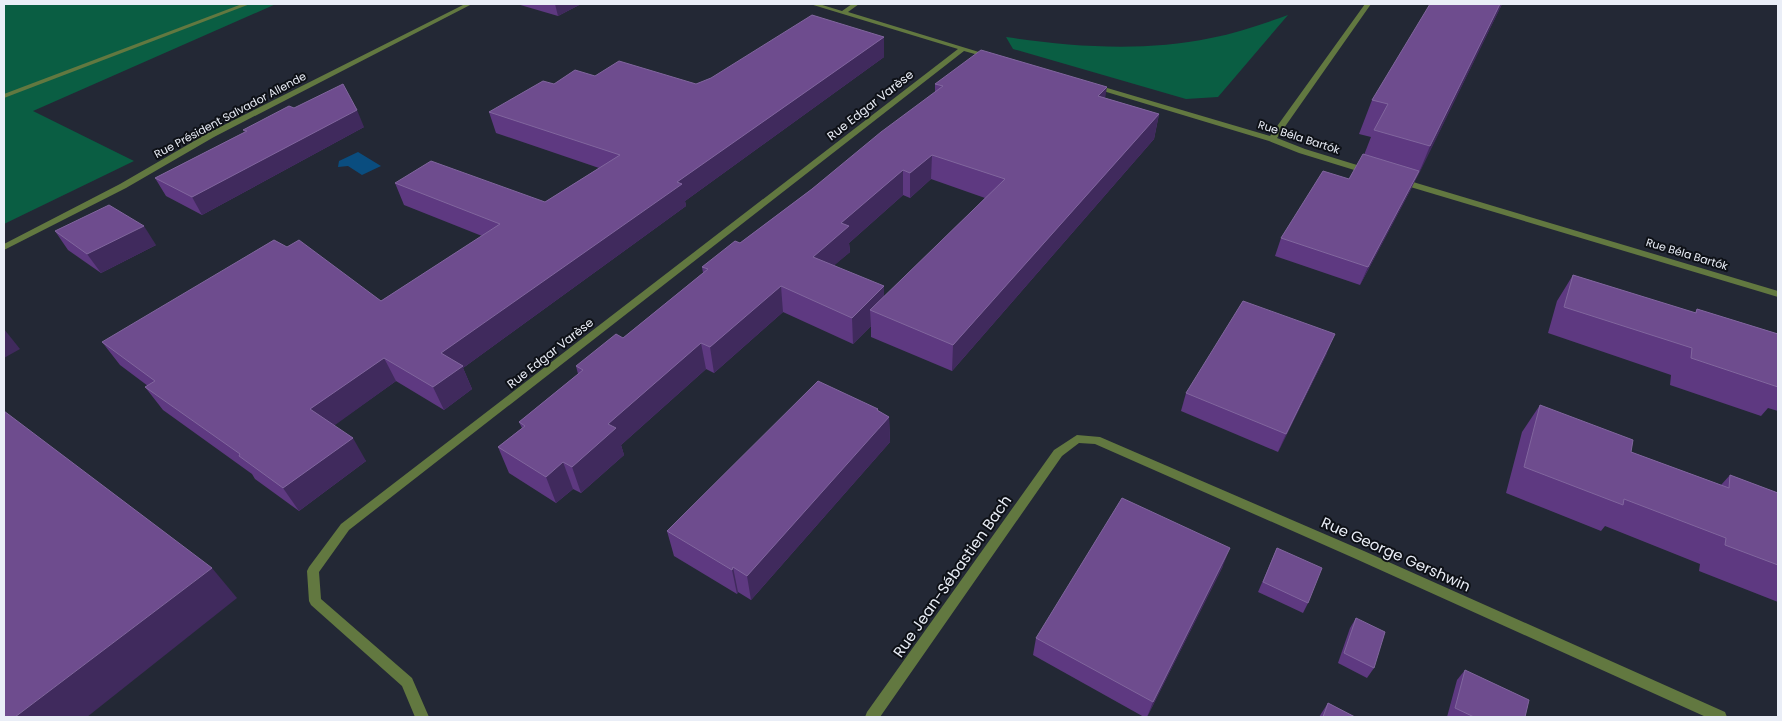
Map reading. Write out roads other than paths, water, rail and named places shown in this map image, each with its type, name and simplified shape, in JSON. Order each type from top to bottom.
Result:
[{"type":"street","points":[[4,96],[247,4]]},
{"type":"street","name":"Rue Président Salvador Allende","points":[[4,247],[123,186],[211,135],[468,4]]},
{"type":"street","points":[[813,4],[998,59]]},
{"type":"street","points":[[843,12],[856,4]]},
{"type":"street","points":[[1272,139],[1368,4]]},
{"type":"street","name":"Rue Edgar Varèse","points":[[422,717],[407,682],[315,601],[313,571],[345,528],[963,48]]},
{"type":"street","name":"Rue Béla Bartók","points":[[1090,86],[1272,139],[1302,151],[1378,174]]},
{"type":"street","name":"Rue Béla Bartók","points":[[1388,177],[1778,294]]},
{"type":"street","name":"Rue George Gershwin","points":[[1058,453],[1077,439],[1096,440],[1369,559],[1720,717]]},
{"type":"street","name":"Rue Jean-Sébastien Bach","points":[[872,717],[1058,453]]},
{"type":"water","points":[[358,152],[381,166],[362,175],[348,166],[338,167],[339,161]]}]
